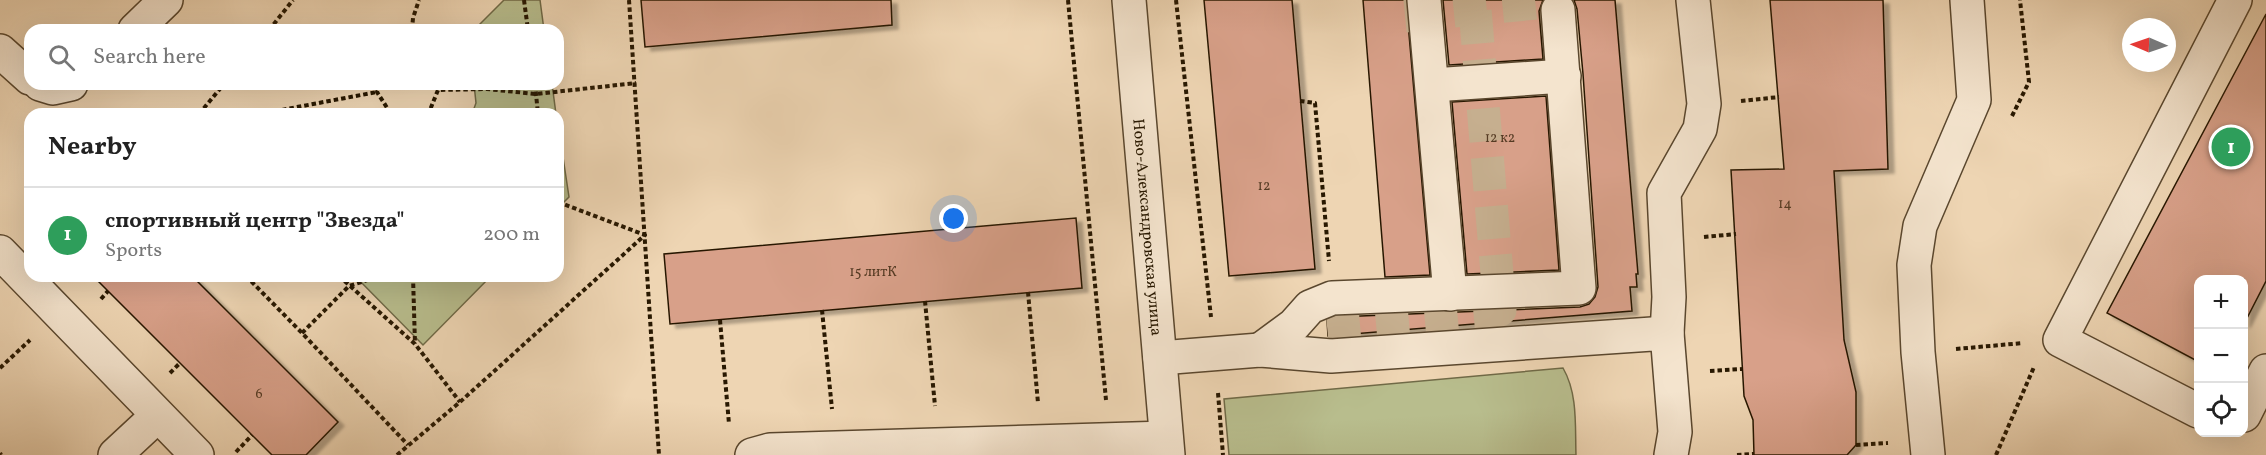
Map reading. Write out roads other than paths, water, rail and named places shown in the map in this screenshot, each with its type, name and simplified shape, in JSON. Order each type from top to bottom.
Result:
[{"type":"street","points":[[141,24],[166,0]]},
{"type":"street","name":"Ново-Александровская улица","points":[[1129,0],[1167,446]]},
{"type":"street","points":[[1424,0],[1450,294]]},
{"type":"street","points":[[1671,455],[1675,432],[1667,333],[1669,297],[1664,193],[1700,129],[1704,104],[1693,0]]},
{"type":"street","points":[[1928,455],[1918,352],[1914,265],[1920,226],[1974,100],[1966,0]]},
{"type":"street","points":[[2194,409],[2052,341],[2235,0]]},
{"type":"street","points":[[1260,350],[1294,325],[1310,307],[1330,312],[1450,294],[1580,288],[1558,10]]},
{"type":"street","points":[[0,51],[24,73]]},
{"type":"street","points":[[1433,85],[1564,75]]},
{"type":"street","points":[[0,252],[24,277]]},
{"type":"street","points":[[29,282],[197,455]]},
{"type":"street","points":[[1160,358],[1260,350],[1331,356],[1667,333]]},
{"type":"street","points":[[2248,407],[2266,371]]},
{"type":"street","points":[[115,455],[158,416]]},
{"type":"street","points":[[741,444],[770,450],[1110,439],[1167,446]]},
{"type":"tunnel","points":[[1405,16],[1567,0]]},
{"type":"tunnel","points":[[1327,326],[1500,310],[1475,9]]},
{"type":"place","name":"спортивный центр \"Звезда\"","points":[[2231,147]]}]
